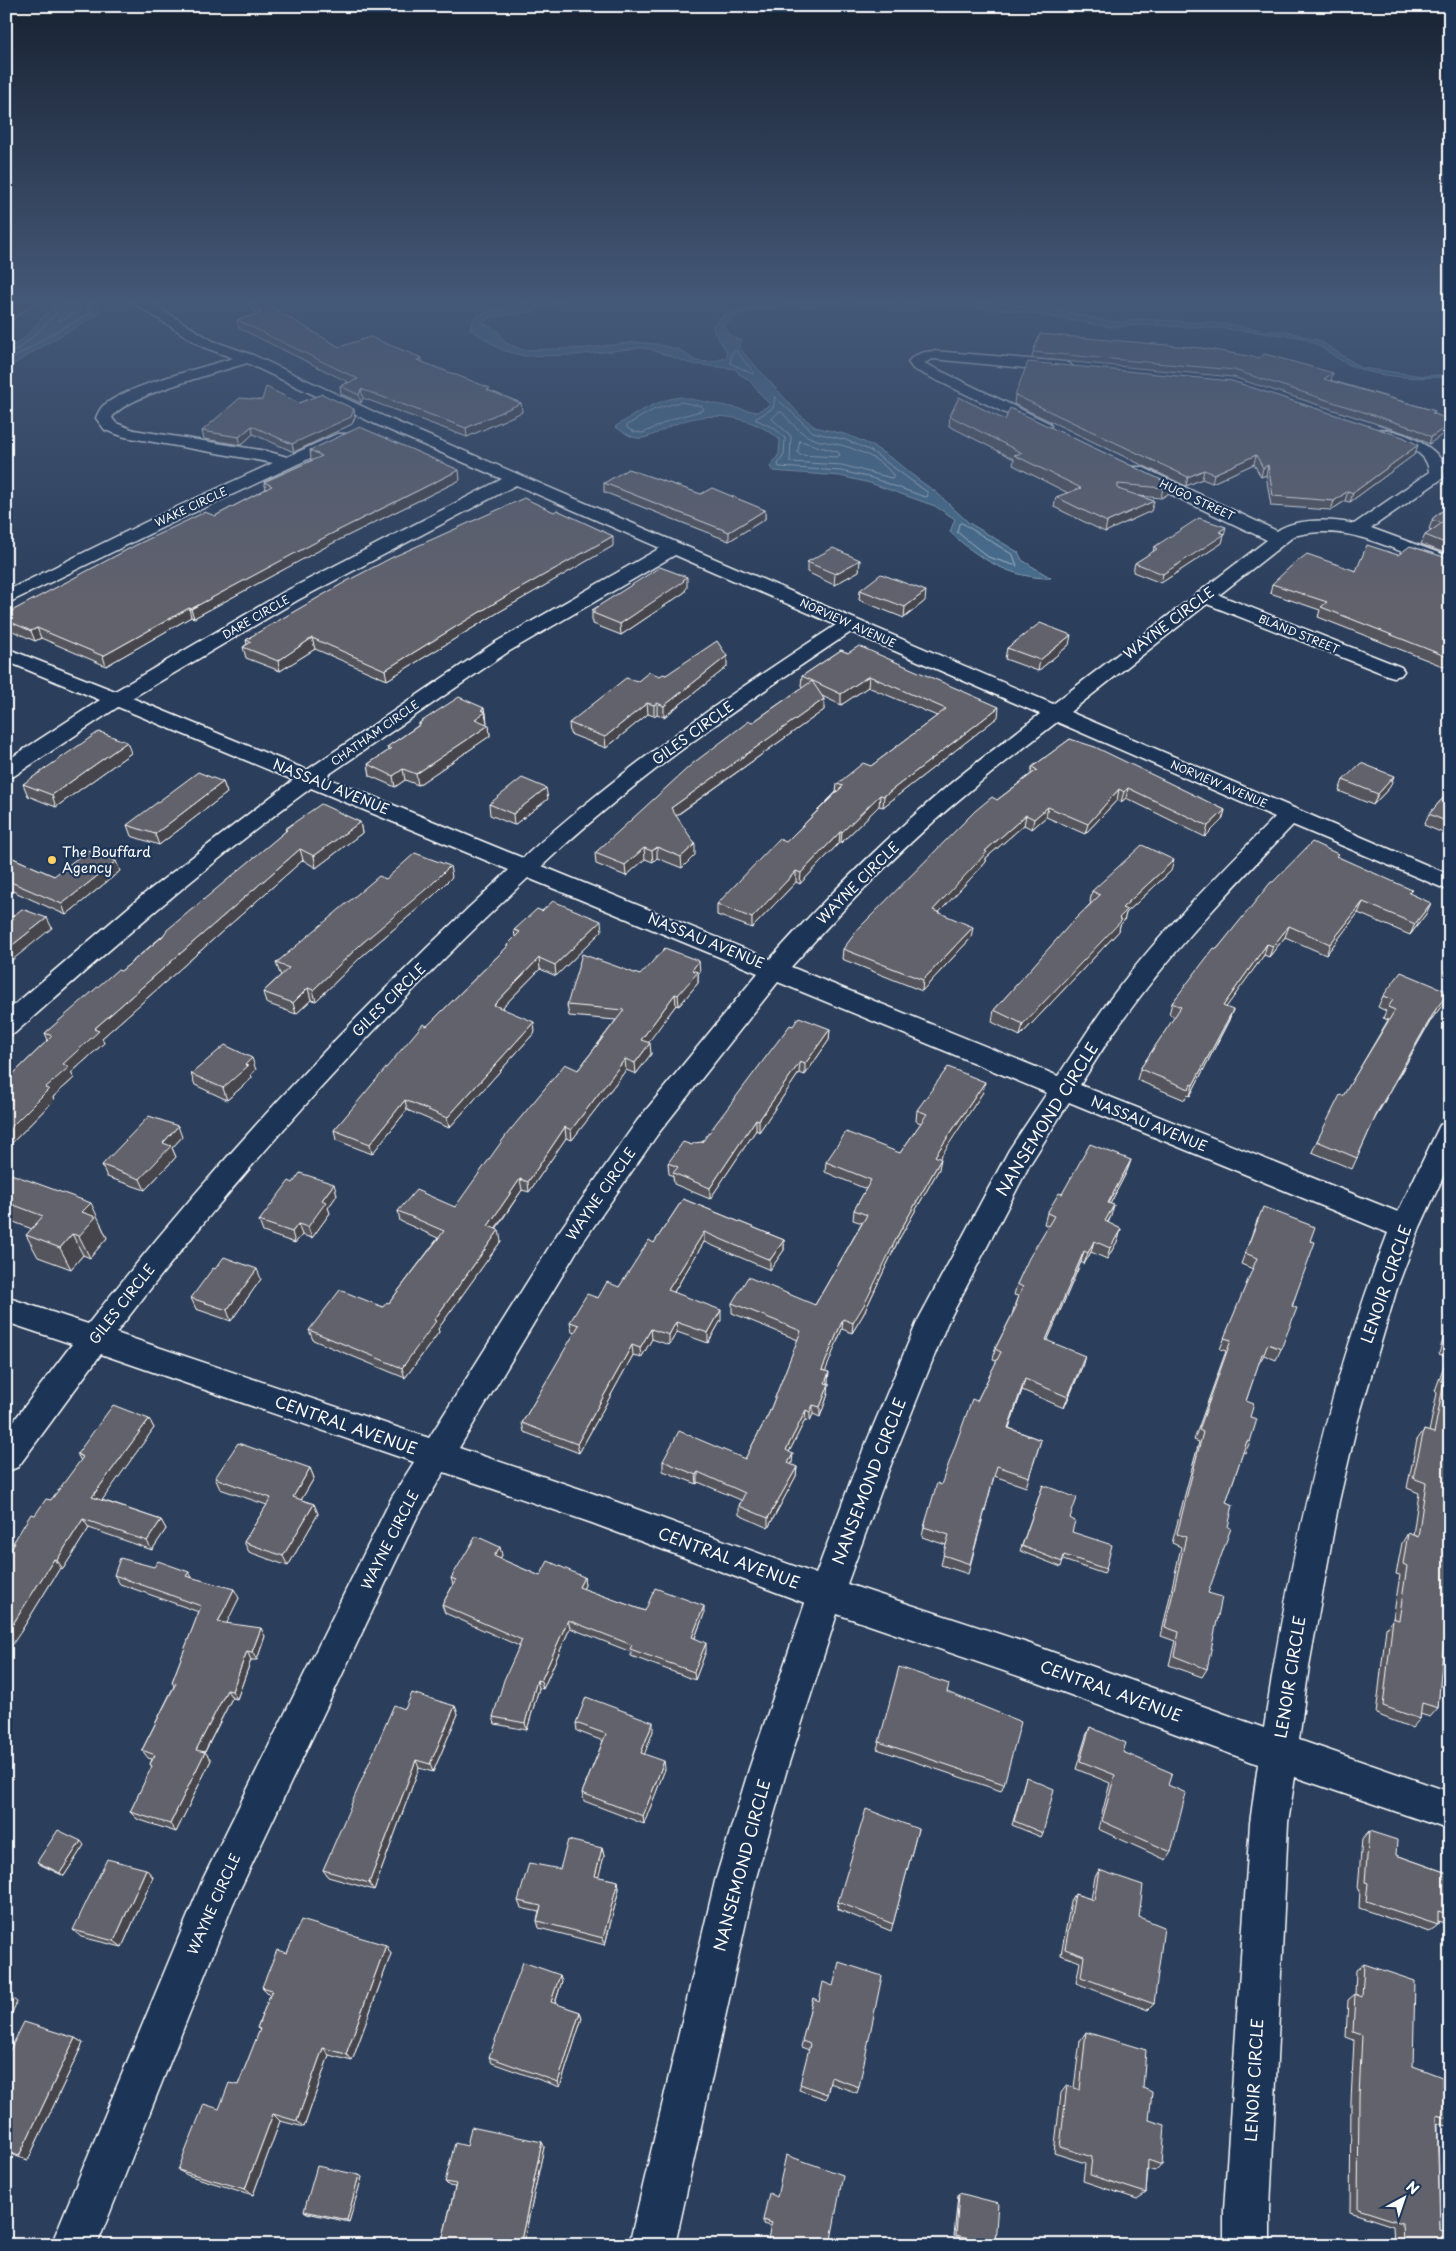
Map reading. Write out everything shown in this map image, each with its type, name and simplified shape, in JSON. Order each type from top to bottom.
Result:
[{"type":"street","points":[[119,402],[109,408],[105,414],[105,420],[110,426],[130,434],[266,456],[288,462]]},
{"type":"street","name":"NORVIEW AVENUE","points":[[323,402],[365,427],[516,479],[1450,884]]},
{"type":"street","points":[[992,402],[1055,432]]},
{"type":"street","name":"WAKE CIRCLE","points":[[6,598],[91,555],[365,427]]},
{"type":"street","points":[[1358,529],[1437,474],[1438,467],[1436,460],[1428,452],[1407,441],[1370,429]]},
{"type":"street","name":"HUGO STREET","points":[[1118,462],[1279,539]]},
{"type":"street","name":"DARE CIRCLE","points":[[6,771],[115,700],[291,596],[516,479]]},
{"type":"street","name":"WAYNE CIRCLE","points":[[74,2245],[217,1893],[404,1508],[520,1317],[574,1233],[647,1128],[775,969],[812,928],[895,846],[964,784],[1288,532],[1308,526],[1333,524],[1358,529]]},
{"type":"street","points":[[1358,529],[1450,563]]},
{"type":"street","name":"CHATHAM CIRCLE","points":[[6,1027],[109,936],[235,834],[358,743],[478,662],[588,595],[674,548]]},
{"type":"street","name":"BLAND STREET","points":[[1204,596],[1394,671]]},
{"type":"street","name":"GILES CIRCLE","points":[[6,1457],[94,1338],[198,1208],[310,1082],[407,982],[527,867],[601,803],[676,744],[850,624]]},
{"type":"street","name":"NASSAU AVENUE","points":[[6,654],[1064,1089],[1405,1227]]},
{"type":"street","name":"NANSEMOND CIRCLE","points":[[652,2245],[735,1881],[768,1769],[826,1594],[871,1472],[932,1322],[1019,1158],[1110,1018],[1145,973],[1223,883],[1290,815]]},
{"type":"street","name":"LENOIR CIRCLE","points":[[1247,2245],[1247,2209],[1269,1833],[1278,1752],[1291,1666],[1322,1501],[1342,1420],[1383,1286],[1405,1227],[1450,1132]]},
{"type":"street","name":"CENTRAL AVENUE","points":[[6,1309],[592,1508],[826,1594],[1030,1662],[1278,1752],[1450,1811]]},
{"type":"water","points":[[661,402],[706,402],[757,412],[770,405],[768,402],[788,402],[815,427],[848,435],[873,446],[936,492],[969,523],[1018,552],[1022,560],[1051,578],[1023,575],[1009,571],[984,558],[950,532],[955,519],[935,506],[870,483],[840,476],[773,471],[770,467],[779,454],[780,440],[757,425],[744,420],[716,416],[702,417],[675,424],[643,438],[636,438],[615,427]]},
{"type":"building","points":[[235,402],[339,402],[354,409],[351,417],[292,444],[252,426],[239,437],[202,431]]},
{"type":"building","points":[[396,402],[521,403],[466,428]]},
{"type":"building","points":[[957,402],[969,402],[1005,420],[1010,408],[1170,484],[1163,488],[1118,484],[1118,489],[1154,501],[1107,522],[1056,497],[1081,488],[1014,455],[1022,453],[950,416]]},
{"type":"building","points":[[1030,402],[1296,402],[1403,437],[1418,445],[1353,493],[1348,491],[1334,501],[1273,496],[1268,465],[1263,468],[1256,455],[1214,474],[1204,470],[1188,477]]},
{"type":"building","points":[[1333,402],[1404,402],[1435,411],[1432,413],[1450,420],[1450,424],[1431,437],[1416,429]]},
{"type":"building","points":[[360,427],[459,470],[329,535],[191,609],[189,608],[103,656],[37,628],[31,631],[6,620],[6,614],[136,545],[205,512],[215,516],[272,486],[264,482],[322,456],[310,450]]},
{"type":"building","points":[[628,469],[701,494],[712,488],[765,510],[729,532],[604,483]]},
{"type":"building","points":[[524,498],[554,512],[557,510],[613,536],[498,601],[385,670],[312,638],[278,661],[243,647],[251,642],[246,640],[250,637],[347,581],[393,557]]},
{"type":"building","points":[[1450,505],[1450,545],[1425,535],[1442,523],[1432,520]]},
{"type":"building","points":[[1199,518],[1226,527],[1219,532],[1225,534],[1163,574],[1135,563],[1157,549],[1154,547]]},
{"type":"building","points":[[1367,545],[1398,555],[1410,546],[1450,559],[1450,658],[1321,607],[1327,602],[1272,584],[1307,554],[1356,571]]},
{"type":"building","points":[[833,548],[860,560],[835,574],[807,562]]},
{"type":"building","points":[[660,567],[687,577],[684,581],[620,624],[593,613],[595,611],[592,610]]},
{"type":"building","points":[[881,574],[926,591],[905,607],[860,590]]},
{"type":"building","points":[[1040,623],[1071,635],[1040,660],[1007,648]]},
{"type":"building","points":[[717,641],[727,656],[664,706],[657,703],[654,705],[647,703],[605,737],[569,723],[626,678],[638,681],[649,672],[660,676],[666,675]]},
{"type":"building","points":[[859,646],[999,707],[884,796],[880,795],[840,832],[801,873],[796,871],[752,918],[717,904],[779,839],[786,842],[843,786],[837,784],[863,763],[871,766],[946,709],[869,676],[841,694],[802,676],[841,650],[848,653]]},
{"type":"building","points":[[812,681],[824,699],[671,808],[695,844],[681,857],[657,847],[652,851],[644,848],[625,865],[595,853],[692,764],[749,721],[753,722]]},
{"type":"building","points":[[459,697],[484,708],[481,710],[486,712],[475,719],[489,725],[416,774],[403,769],[393,776],[368,764],[391,749],[387,747],[421,724],[419,723]]},
{"type":"building","points":[[100,732],[127,742],[52,795],[23,784],[97,733]]},
{"type":"building","points":[[1070,739],[1095,747],[1225,810],[1208,826],[1128,788],[1124,792],[1119,789],[1088,824],[1048,807],[1034,819],[1026,815],[985,851],[987,852],[933,910],[973,927],[923,980],[843,949],[859,928],[975,811],[992,797],[997,800],[1037,770],[1032,767]]},
{"type":"building","points":[[1361,763],[1394,776],[1378,794],[1343,780]]},
{"type":"building","points":[[198,772],[223,782],[155,834],[127,825]]},
{"type":"building","points":[[522,778],[546,788],[513,814],[489,804]]},
{"type":"building","points":[[1450,790],[1450,823],[1429,814]]},
{"type":"building","points":[[321,804],[360,822],[314,856],[300,849],[94,1029],[99,1031],[63,1064],[69,1067],[45,1088],[49,1089],[6,1132],[6,1081],[52,1036],[45,1033],[117,970],[121,971],[162,937],[167,930],[287,830],[285,829]]},
{"type":"building","points":[[1312,842],[1338,854],[1336,856],[1412,890],[1409,893],[1431,903],[1415,924],[1363,902],[1330,944],[1289,926],[1273,946],[1267,944],[1223,1006],[1233,1010],[1193,1085],[1191,1084],[1189,1089],[1140,1069],[1181,1007],[1172,1003],[1214,948],[1217,949],[1271,882]]},
{"type":"building","points":[[1142,845],[1174,860],[1122,908],[1127,910],[1119,918],[1122,920],[1023,1024],[994,1010],[1073,921],[1100,895],[1092,891]]},
{"type":"building","points":[[88,850],[116,861],[62,904],[6,880],[6,855],[54,876]]},
{"type":"building","points":[[415,853],[450,866],[432,884],[360,945],[313,990],[308,988],[293,1003],[263,992],[289,968],[276,963],[379,876],[386,879]]},
{"type":"building","points":[[553,901],[601,921],[555,965],[539,958],[494,1005],[534,1022],[447,1118],[405,1100],[370,1144],[334,1130],[423,1024],[427,1026],[509,945],[507,945],[520,932],[514,930],[537,909],[542,911]]},
{"type":"building","points":[[22,909],[47,918],[6,950],[6,921]]},
{"type":"building","points":[[665,948],[699,961],[692,970],[698,972],[678,995],[675,994],[641,1040],[650,1043],[635,1063],[625,1059],[571,1130],[565,1127],[528,1182],[520,1179],[488,1226],[499,1230],[402,1368],[309,1330],[340,1290],[383,1307],[387,1302],[389,1303],[444,1231],[398,1211],[416,1190],[455,1207],[507,1134],[565,1064],[578,1070],[624,1010],[567,1005],[582,954],[640,975]]},
{"type":"building","points":[[1401,972],[1449,992],[1436,1009],[1379,1109],[1357,1158],[1317,1141],[1340,1095],[1343,1096],[1395,1010],[1388,1007],[1393,1000],[1383,996]]},
{"type":"building","points":[[799,1017],[830,1029],[805,1064],[800,1062],[759,1120],[756,1119],[710,1188],[673,1173],[678,1167],[668,1163],[683,1142],[692,1145],[702,1142],[790,1025],[793,1026]]},
{"type":"building","points":[[225,1045],[252,1058],[245,1065],[248,1066],[223,1088],[191,1074]]},
{"type":"building","points":[[948,1067],[985,1082],[935,1156],[941,1159],[900,1231],[864,1305],[853,1323],[843,1319],[822,1370],[829,1372],[825,1383],[829,1384],[820,1407],[813,1405],[810,1412],[806,1410],[786,1450],[793,1454],[788,1463],[797,1467],[768,1518],[739,1506],[745,1493],[698,1472],[696,1475],[663,1461],[679,1431],[745,1459],[769,1413],[801,1331],[732,1303],[748,1277],[815,1305],[867,1215],[854,1210],[871,1180],[826,1162],[846,1132],[900,1153],[927,1114],[917,1110]]},
{"type":"building","points":[[149,1116],[178,1126],[163,1143],[171,1146],[140,1179],[102,1165]]},
{"type":"building","points":[[1090,1144],[1131,1160],[1108,1203],[1114,1205],[1105,1221],[1121,1229],[1110,1248],[1094,1241],[1088,1253],[1084,1251],[1046,1340],[1085,1356],[1068,1397],[1025,1379],[1008,1428],[1041,1440],[1029,1477],[997,1466],[970,1564],[943,1555],[949,1535],[924,1527],[937,1483],[941,1485],[972,1399],[977,1401],[1001,1352],[995,1349],[1017,1305],[1015,1304],[1023,1287],[1017,1284],[1029,1258],[1054,1216],[1047,1213],[1059,1193],[1062,1194]]},
{"type":"building","points":[[300,1173],[334,1184],[322,1200],[326,1202],[308,1227],[298,1224],[292,1232],[259,1221],[289,1181],[293,1183]]},
{"type":"building","points":[[11,1174],[91,1203],[82,1212],[96,1217],[79,1236],[72,1234],[60,1248],[26,1235],[43,1216],[6,1202],[6,1179]]},
{"type":"building","points":[[683,1199],[784,1240],[770,1260],[704,1232],[668,1290],[721,1310],[708,1333],[676,1322],[669,1335],[651,1329],[640,1348],[632,1345],[577,1444],[522,1423],[579,1325],[570,1322],[587,1294],[598,1298],[607,1282],[619,1287],[649,1240],[654,1243]]},
{"type":"building","points":[[1263,1207],[1315,1227],[1310,1241],[1315,1242],[1292,1306],[1297,1308],[1281,1349],[1268,1344],[1264,1354],[1262,1354],[1246,1401],[1254,1404],[1250,1417],[1257,1419],[1250,1442],[1247,1441],[1226,1502],[1233,1505],[1228,1527],[1231,1528],[1208,1593],[1222,1597],[1207,1669],[1174,1656],[1179,1632],[1165,1627],[1186,1537],[1177,1534],[1203,1432],[1199,1430],[1231,1340],[1224,1338],[1257,1258],[1245,1253]]},
{"type":"building","points":[[224,1257],[257,1269],[227,1310],[191,1298],[213,1268],[215,1269]]},
{"type":"building","points":[[1450,1327],[1450,1345],[1446,1343]]},
{"type":"building","points":[[1450,1357],[1450,1602],[1449,1606],[1447,1605],[1438,1708],[1422,1703],[1420,1719],[1383,1706],[1393,1618],[1399,1620],[1407,1566],[1403,1564],[1408,1533],[1418,1537],[1426,1483],[1413,1478],[1424,1430],[1434,1433],[1444,1382],[1441,1381]]},
{"type":"building","points":[[113,1405],[149,1419],[92,1497],[161,1520],[147,1541],[83,1519],[57,1560],[54,1559],[6,1635],[6,1558],[31,1514],[35,1515],[46,1499],[51,1500],[83,1457],[77,1454]]},
{"type":"building","points":[[238,1443],[310,1468],[293,1497],[314,1504],[283,1556],[244,1542],[271,1498],[215,1478]]},
{"type":"building","points":[[1043,1485],[1077,1498],[1070,1518],[1075,1521],[1072,1532],[1112,1545],[1106,1569],[1064,1555],[1062,1562],[1022,1546]]},
{"type":"building","points":[[476,1536],[500,1547],[494,1556],[540,1576],[548,1561],[584,1577],[579,1587],[645,1611],[655,1588],[704,1606],[692,1637],[706,1643],[694,1672],[630,1649],[632,1645],[568,1620],[541,1681],[537,1680],[525,1723],[493,1717],[504,1680],[522,1640],[442,1605],[456,1580],[451,1578]]},
{"type":"building","points":[[120,1558],[154,1567],[158,1561],[189,1572],[186,1576],[234,1589],[218,1622],[261,1628],[252,1652],[247,1651],[232,1691],[227,1690],[196,1750],[205,1752],[170,1824],[130,1812],[152,1766],[150,1764],[155,1755],[142,1750],[176,1683],[172,1682],[201,1606],[114,1575]]},
{"type":"building","points":[[899,1667],[949,1684],[947,1692],[1021,1722],[1004,1784],[879,1742]]},
{"type":"building","points":[[412,1693],[455,1706],[430,1764],[416,1760],[369,1883],[323,1870],[394,1705],[405,1709]]},
{"type":"building","points":[[586,1697],[653,1722],[641,1753],[664,1761],[643,1816],[582,1793],[606,1734],[576,1723]]},
{"type":"building","points":[[1090,1727],[1126,1743],[1123,1752],[1172,1773],[1168,1785],[1186,1793],[1171,1852],[1102,1821],[1115,1775],[1080,1761]]},
{"type":"building","points":[[1026,1777],[1054,1789],[1043,1833],[1014,1821]]},
{"type":"building","points":[[866,1809],[918,1829],[893,1924],[838,1902]]},
{"type":"building","points":[[58,1830],[81,1841],[60,1873],[37,1862]]},
{"type":"building","points":[[1369,1831],[1397,1840],[1396,1855],[1450,1874],[1450,1915],[1438,1911],[1438,1925],[1366,1901],[1368,1883],[1365,1882]]},
{"type":"building","points":[[568,1840],[602,1848],[595,1876],[618,1881],[603,1938],[537,1921],[541,1906],[518,1901],[529,1863],[560,1869]]},
{"type":"building","points":[[107,1859],[146,1869],[114,1941],[73,1930]]},
{"type":"building","points":[[1099,1870],[1143,1885],[1139,1917],[1164,1927],[1154,2004],[1081,1977],[1084,1956],[1065,1949],[1075,1894],[1094,1900]]},
{"type":"building","points":[[301,1920],[386,1945],[346,2054],[323,2048],[297,2121],[273,2114],[245,2189],[178,2170],[204,2104],[219,2109],[229,2083],[238,2085],[260,2029],[257,2028],[272,1990],[262,1987],[277,1950],[287,1953]]},
{"type":"building","points":[[523,1962],[560,1975],[551,2002],[580,2012],[558,2082],[489,2057]]},
{"type":"building","points":[[839,1962],[882,1976],[859,2087],[831,2077],[827,2094],[800,2084],[810,2044],[802,2041],[813,1998],[819,2001],[823,1982],[833,1986]]},
{"type":"building","points":[[1364,1964],[1415,1981],[1413,2066],[1442,2077],[1442,2087],[1450,2089],[1450,2119],[1437,2115],[1440,2230],[1450,2233],[1450,2245],[1403,2245],[1402,2223],[1358,2209],[1359,2096],[1362,2035],[1353,2032],[1355,1994],[1362,1997]]},
{"type":"building","points":[[6,1997],[13,1999],[6,2013]]},
{"type":"building","points":[[24,2022],[75,2038],[19,2156],[6,2151],[6,2058]]},
{"type":"building","points":[[1086,2032],[1146,2050],[1143,2088],[1152,2092],[1149,2120],[1165,2125],[1162,2165],[1148,2160],[1146,2193],[1090,2175],[1092,2157],[1060,2147],[1067,2085],[1080,2090]]},
{"type":"building","points":[[471,2127],[542,2142],[520,2245],[441,2245],[456,2184],[445,2182],[455,2143],[467,2146]]},
{"type":"building","points":[[786,2155],[843,2175],[830,2245],[767,2245],[771,2223],[763,2220],[769,2193],[777,2197]]},
{"type":"building","points":[[317,2166],[359,2175],[347,2220],[304,2211]]},
{"type":"building","points":[[959,2193],[998,2203],[995,2244],[956,2235]]},
{"type":"place","name":"The Bouffard Agency","points":[[52,860]]}]
